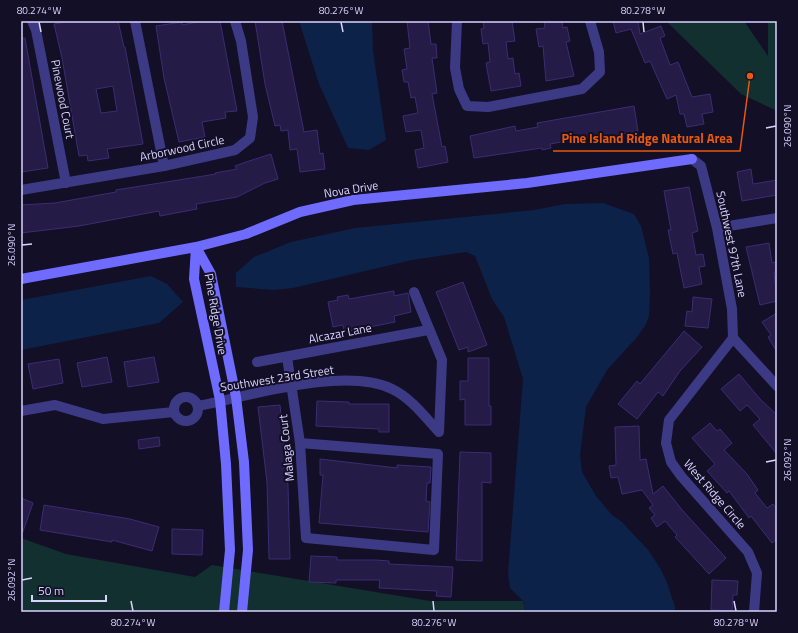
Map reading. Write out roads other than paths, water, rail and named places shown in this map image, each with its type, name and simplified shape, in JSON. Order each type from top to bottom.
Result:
[{"type":"street","name":"Pinewood Court","points":[[32,21],[36,30],[66,183]]},
{"type":"street","points":[[135,21],[164,166]]},
{"type":"street","name":"Arborwood Circle","points":[[21,190],[164,166],[235,150],[250,138],[253,117],[241,41],[235,21]]},
{"type":"street","points":[[457,21],[455,68],[459,89],[467,106],[488,107],[582,89],[600,72],[598,52],[590,21]]},
{"type":"street","name":"Southwest 97th Lane","points":[[692,159],[701,166],[717,228],[732,309],[733,338]]},
{"type":"street","name":"Nova Drive","points":[[21,279],[196,247],[246,234],[300,212],[353,200],[527,182],[692,159]]},
{"type":"street","points":[[717,228],[777,218]]},
{"type":"street","name":"Pine Ridge Drive","points":[[196,247],[211,274],[236,397],[244,462],[248,550],[242,612]]},
{"type":"street","name":"Pine Ridge Drive","points":[[196,247],[194,279],[220,400],[226,464],[230,550],[224,612]]},
{"type":"street","points":[[414,292],[428,330]]},
{"type":"street","name":"Southwest 23rd Street","points":[[198,406],[220,400],[292,387],[335,381],[365,382],[392,389],[412,403],[439,432],[442,360],[428,330]]},
{"type":"street","name":"Alcazar Lane","points":[[257,362],[428,330]]},
{"type":"street","points":[[733,338],[777,386]]},
{"type":"street","name":"West Ridge Circle","points":[[733,338],[669,420],[666,443],[671,462],[681,476],[748,552],[757,574],[754,612]]},
{"type":"street","name":"Malaga Court","points":[[287,357],[300,443],[306,538],[434,550],[438,454],[300,443]]},
{"type":"street","points":[[190,397],[194,399],[198,406],[196,416],[190,421],[179,419],[174,412],[175,404],[181,398],[190,397]]},
{"type":"street","points":[[21,411],[55,405],[103,419],[174,412]]},
{"type":"water","points":[[299,21],[372,21],[373,51],[386,140],[369,150],[348,148],[319,84]]},
{"type":"water","points":[[603,203],[634,214],[641,226],[649,258],[649,316],[646,324],[638,336],[607,370],[586,407],[580,455],[582,472],[596,496],[612,515],[622,522],[649,551],[666,580],[675,607],[675,612],[525,612],[523,601],[510,588],[508,573],[523,379],[504,317],[492,299],[475,256],[466,252],[412,260],[293,288],[274,290],[236,287],[236,273],[254,257],[291,242],[355,228],[534,210],[565,204]]},
{"type":"water","points":[[151,276],[167,284],[183,302],[159,323],[21,350],[21,300]]},
{"type":"place","name":"Pine Island Ridge Natural Area","points":[[750,76]]}]
